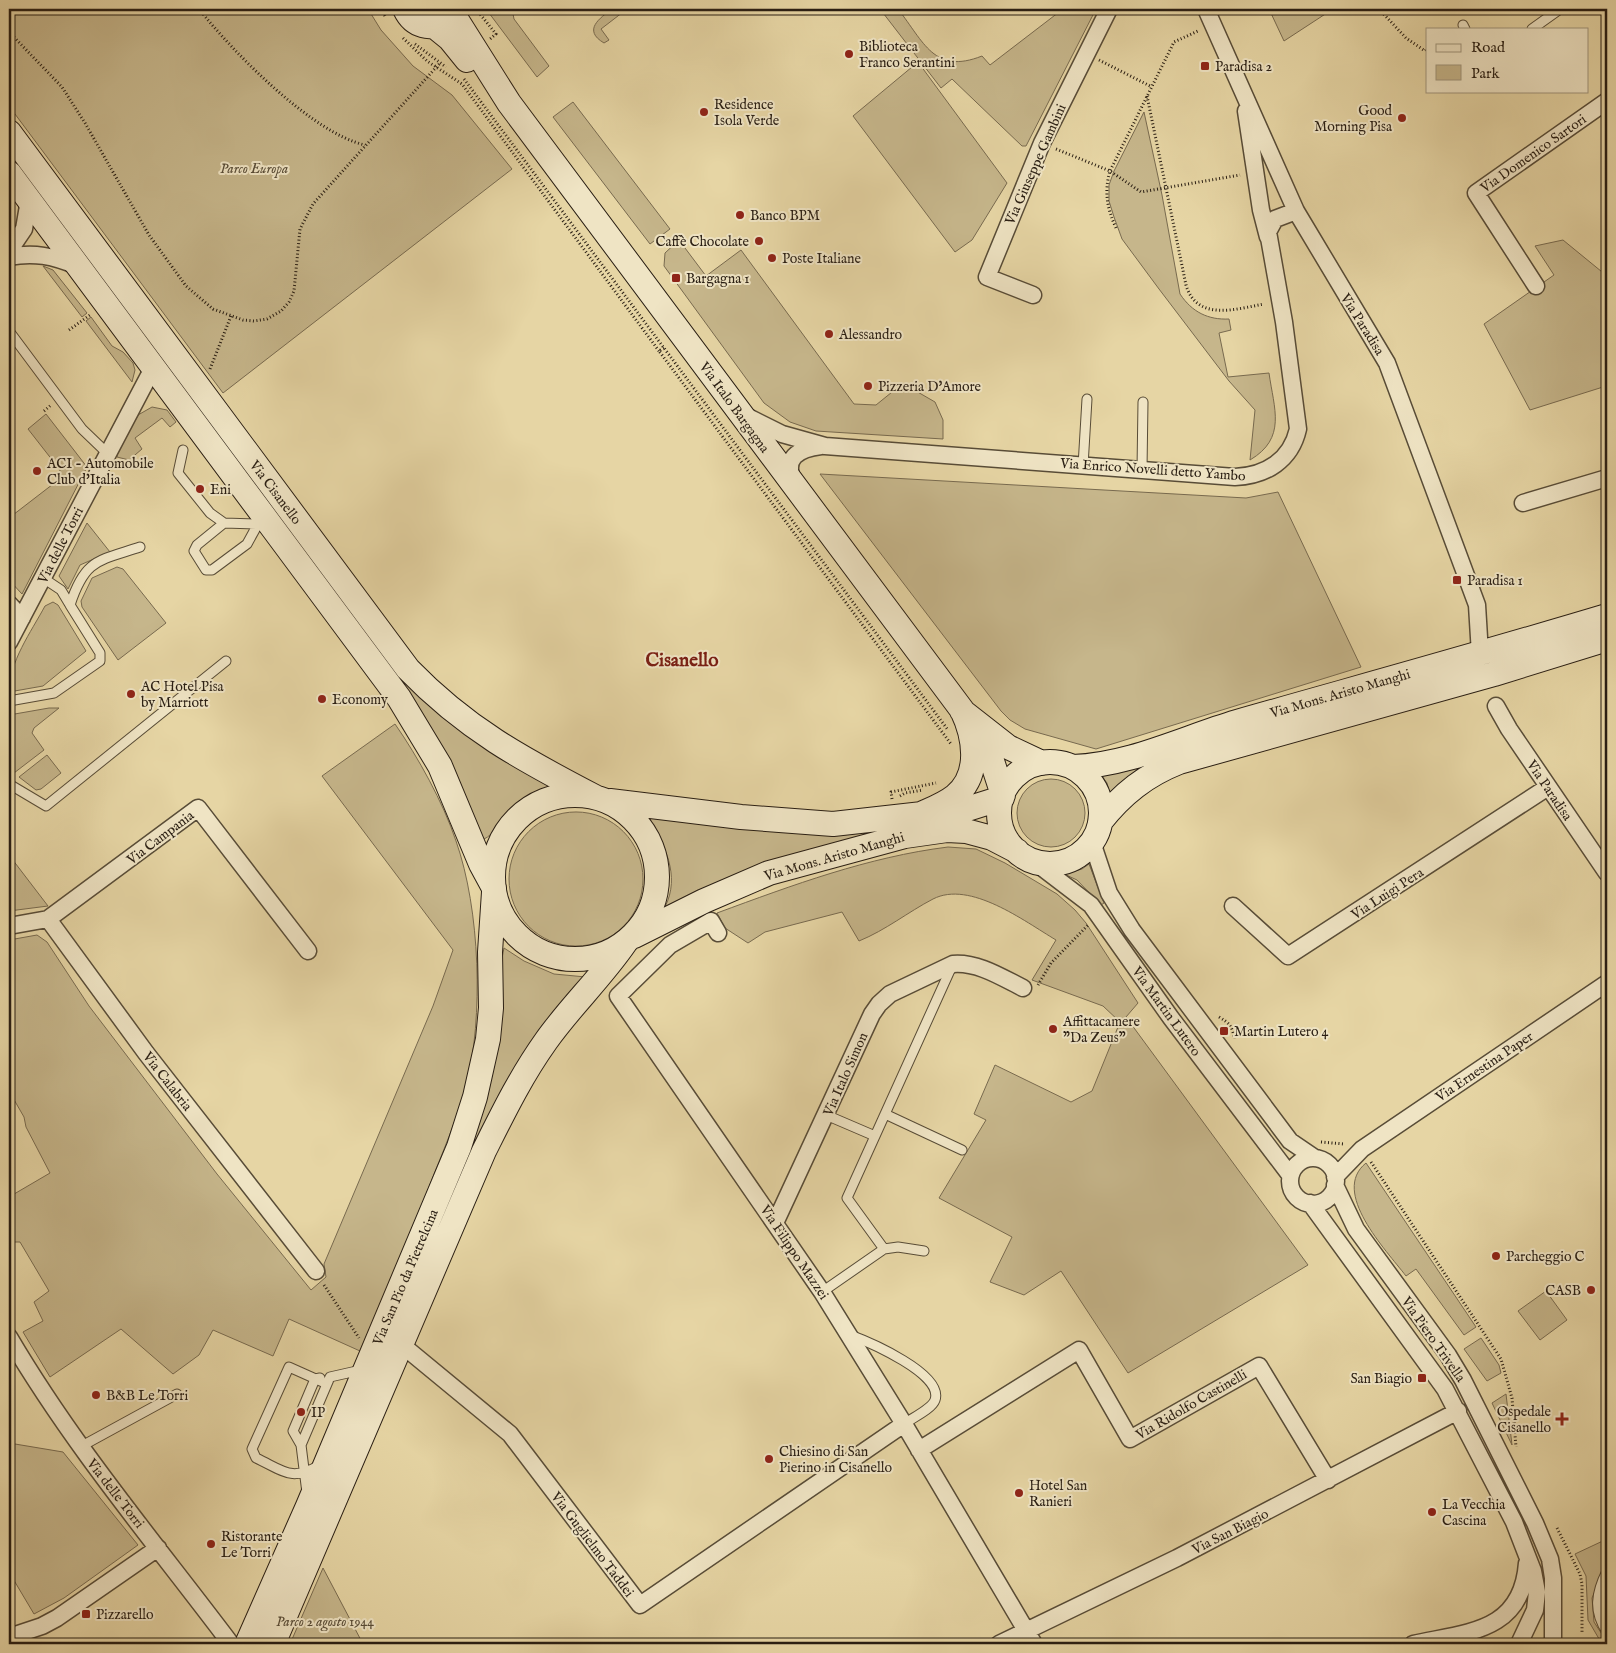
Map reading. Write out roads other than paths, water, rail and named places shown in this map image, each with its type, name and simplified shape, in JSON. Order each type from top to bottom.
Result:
[{"type":"main road","points":[[392,12],[424,26],[446,15]]},
{"type":"main road","name":"Via Italo Bargagna","points":[[446,15],[450,39],[478,73],[509,103],[965,717],[992,761],[1002,797]]},
{"type":"main road","name":"Via Cisanello","points":[[9,132],[408,668],[452,709],[493,742],[600,799]]},
{"type":"main road","name":"Via Cisanello","points":[[9,173],[399,698],[440,766],[494,890]]},
{"type":"main road","name":"Via Mons. Aristo Manghi","points":[[1073,767],[1095,766],[1125,759],[1213,729],[1480,654],[1607,616]]},
{"type":"main road","name":"Via Mons. Aristo Manghi","points":[[1096,832],[1136,784],[1151,774],[1179,762],[1494,674],[1607,639]]},
{"type":"main road","name":"Via Italo Bargagna","points":[[965,717],[1008,747],[1042,763]]},
{"type":"main road","name":"Via Italo Bargagna","points":[[921,814],[949,800],[966,784],[972,766],[973,752],[965,717]]},
{"type":"main road","points":[[1058,762],[1073,767],[1089,779],[1096,790],[1100,802],[1096,832],[1082,853],[1062,862],[1047,863],[1025,855],[1007,839],[1002,826],[1000,812],[1002,797],[1008,785],[1020,772],[1042,763],[1058,762]]},
{"type":"main road","points":[[561,796],[600,799],[630,815],[642,829],[652,846],[657,864],[656,892],[651,911],[628,940],[608,953],[587,958],[564,958],[542,952],[532,947],[514,932],[502,914],[494,890],[493,870],[499,846],[507,831],[523,813],[537,804],[561,796]]},
{"type":"main road","name":"Via Mons. Aristo Manghi","points":[[600,799],[741,817],[820,824],[864,822],[967,809],[1002,797]]},
{"type":"main road","name":"Via Mons. Aristo Manghi","points":[[628,940],[704,901],[769,873],[904,836],[947,830],[966,831],[992,838],[1025,855]]},
{"type":"main road","name":"Via San Pio da Pietrelcina","points":[[247,1644],[327,1462],[450,1171],[477,1089],[488,1039],[491,1008],[490,952],[494,890]]},
{"type":"main road","name":"Via San Pio da Pietrelcina","points":[[273,1644],[484,1151],[506,1106],[547,1039],[609,966],[628,940]]},
{"type":"street","name":"Via Giuseppe Gambini","points":[[1033,295],[987,277],[1042,143],[1109,9]]},
{"type":"street","name":"Via Paradisa","points":[[1206,9],[1296,210],[1340,288],[1377,345],[1396,384],[1477,606],[1480,654]]},
{"type":"street","name":"Via Enrico Novelli detto Yambo","points":[[1243,93],[1261,210],[1270,242]]},
{"type":"street","name":"Via Domenico Sartori","points":[[1536,286],[1476,193],[1607,100]]},
{"type":"street","points":[[9,251],[24,229],[29,200]]},
{"type":"street","name":"Via Enrico Novelli detto Yambo","points":[[737,409],[773,431],[825,446],[1235,477],[1250,476],[1276,465],[1293,444],[1298,429],[1298,418],[1268,232],[1271,223],[1278,217],[1296,210]]},
{"type":"street","points":[[9,258],[29,254],[45,255],[78,267]]},
{"type":"street","name":"Via delle Torri","points":[[9,642],[153,368]]},
{"type":"street","name":"Via Enrico Novelli detto Yambo","points":[[801,496],[791,476],[793,458],[805,449],[825,446]]},
{"type":"street","points":[[1523,504],[1607,478]]},
{"type":"street","points":[[9,604],[22,618]]},
{"type":"street","name":"Via Paradisa","points":[[1496,706],[1548,787],[1607,873]]},
{"type":"street","name":"Via Luigi Pera","points":[[1233,906],[1288,956],[1548,787]]},
{"type":"street","name":"Via Campania","points":[[48,919],[198,808],[308,951]]},
{"type":"street","name":"Via Martin Lutero","points":[[1096,832],[1109,893],[1132,930],[1290,1141],[1318,1159]]},
{"type":"street","name":"Via Martin Lutero","points":[[1025,855],[1091,905],[1171,1018],[1290,1175]]},
{"type":"street","points":[[9,926],[48,919]]},
{"type":"street","name":"Via Calabria","points":[[48,919],[152,1060],[316,1271]]},
{"type":"street","name":"Via Filippo Mazzei","points":[[718,933],[711,921],[670,945],[618,996],[776,1221],[850,1335],[1031,1638]]},
{"type":"street","points":[[953,964],[963,963],[980,967],[1023,988]]},
{"type":"street","name":"Via Italo Simon","points":[[776,1221],[875,1008],[895,992],[953,964]]},
{"type":"street","name":"Via Ernestina Paper","points":[[1318,1159],[1339,1158],[1360,1150],[1607,983]]},
{"type":"street","name":"Via Ernestina Paper","points":[[1335,1181],[1360,1150]]},
{"type":"street","points":[[1309,1158],[1318,1159],[1330,1166],[1335,1181],[1329,1197],[1317,1203],[1303,1202],[1293,1193],[1290,1175],[1297,1164],[1309,1158]]},
{"type":"street","name":"Via Piero Trivella","points":[[1335,1181],[1356,1229],[1448,1355],[1463,1380],[1535,1523],[1552,1569],[1554,1598],[1553,1644]]},
{"type":"street","name":"Via Piero Trivella","points":[[1310,1203],[1431,1367],[1458,1411],[1514,1522],[1537,1584],[1537,1598],[1532,1616],[1519,1644]]},
{"type":"street","name":"Via delle Torri","points":[[9,1337],[38,1387],[80,1447],[231,1644]]},
{"type":"street","name":"Via Guglielmo Taddei","points":[[402,1345],[510,1434],[640,1605],[722,1551],[904,1424]]},
{"type":"street","name":"Via Ridolfo Castinelli","points":[[919,1450],[1079,1350],[1130,1439],[1259,1366],[1328,1480]]},
{"type":"street","name":"Via San Biagio","points":[[999,1644],[1031,1638],[1177,1558],[1458,1411]]},
{"type":"street","points":[[9,1637],[34,1629],[57,1618],[158,1548]]},
{"type":"street","points":[[1413,1644],[1485,1627],[1506,1616],[1520,1596],[1528,1558]]},
{"type":"street","points":[[1439,1639],[1455,1644]]},
{"type":"lane","points":[[1533,28],[1560,9]]},
{"type":"lane","points":[[9,331],[82,429],[107,453]]},
{"type":"lane","points":[[1083,466],[1087,398]]},
{"type":"lane","points":[[1142,469],[1143,402]]},
{"type":"lane","points":[[182,450],[178,473],[210,513],[224,523],[258,524],[247,544],[212,570],[206,570],[194,550],[197,545],[224,523]]},
{"type":"lane","points":[[70,605],[81,576],[88,568],[100,561],[140,547]]},
{"type":"lane","points":[[9,701],[54,693],[100,661],[100,653],[61,590],[43,578]]},
{"type":"lane","points":[[9,784],[46,806],[226,661]]},
{"type":"lane","points":[[884,1249],[847,1198],[953,964]]},
{"type":"lane","points":[[885,1114],[962,1150]]},
{"type":"lane","points":[[826,1115],[875,1136]]},
{"type":"lane","points":[[822,1292],[884,1249],[898,1247],[924,1251]]},
{"type":"lane","points":[[850,1335],[879,1346],[897,1357],[928,1380],[934,1388],[936,1395],[933,1403],[904,1424]]},
{"type":"lane","points":[[327,1462],[305,1474],[292,1475],[256,1458],[252,1449],[289,1367],[315,1379],[328,1381],[369,1363]]},
{"type":"lane","points":[[308,1506],[301,1445],[292,1432],[315,1379]]},
{"type":"lane","points":[[301,1445],[328,1381]]},
{"type":"lane","points":[[80,1447],[177,1394]]},
{"type":"lane","points":[[1607,1572],[1597,1600],[1598,1614],[1607,1632]]},
{"type":"place","name":"Biblioteca Franco Serantini","points":[[849,54]]},
{"type":"place","name":"Paradisa 2","points":[[1205,66]]},
{"type":"place","name":"Residence Isola Verde","points":[[704,112]]},
{"type":"place","name":"Good Morning Pisa","points":[[1402,118]]},
{"type":"place","name":"Banco BPM","points":[[740,215]]},
{"type":"place","name":"Caffè Chocolate","points":[[759,241]]},
{"type":"place","name":"Poste Italiane","points":[[772,258]]},
{"type":"place","name":"Bargagna 1","points":[[676,278]]},
{"type":"place","name":"Alessandro","points":[[829,334]]},
{"type":"place","name":"Pizzeria D'Amore","points":[[868,386]]},
{"type":"place","name":"ACI - Automobile Club d'Italia","points":[[37,471]]},
{"type":"place","name":"Eni","points":[[200,489]]},
{"type":"place","name":"Paradisa 1","points":[[1457,580]]},
{"type":"place","name":"AC Hotel Pisa by Marriott","points":[[131,694]]},
{"type":"place","name":"Economy","points":[[322,699]]},
{"type":"place","name":"Affittacamere \"Da Zeus\"","points":[[1053,1029]]},
{"type":"place","name":"Martin Lutero 4","points":[[1224,1031]]},
{"type":"place","name":"Parcheggio C","points":[[1496,1256]]},
{"type":"place","name":"CASB","points":[[1591,1290]]},
{"type":"place","name":"San Biagio","points":[[1422,1378]]},
{"type":"place","name":"B&B Le Torri","points":[[96,1395]]},
{"type":"place","name":"IP","points":[[301,1412]]},
{"type":"place","name":"Ospedale Cisanello","points":[[1562,1419]]},
{"type":"place","name":"Chiesino di San Pierino in Cisanello","points":[[769,1459]]},
{"type":"place","name":"Hotel San Ranieri","points":[[1019,1493]]},
{"type":"place","name":"La Vecchia Cascina","points":[[1432,1512]]},
{"type":"place","name":"Ristorante Le Torri","points":[[211,1544]]},
{"type":"place","name":"Pizzarello","points":[[86,1614]]},
{"type":"district","name":"Cisanello","points":[[682,659]]},
{"type":"park label","name":"Parco Europa","points":[[254,168]]},
{"type":"park label","name":"Parco 2 agosto 1944","points":[[325,1621]]}]
